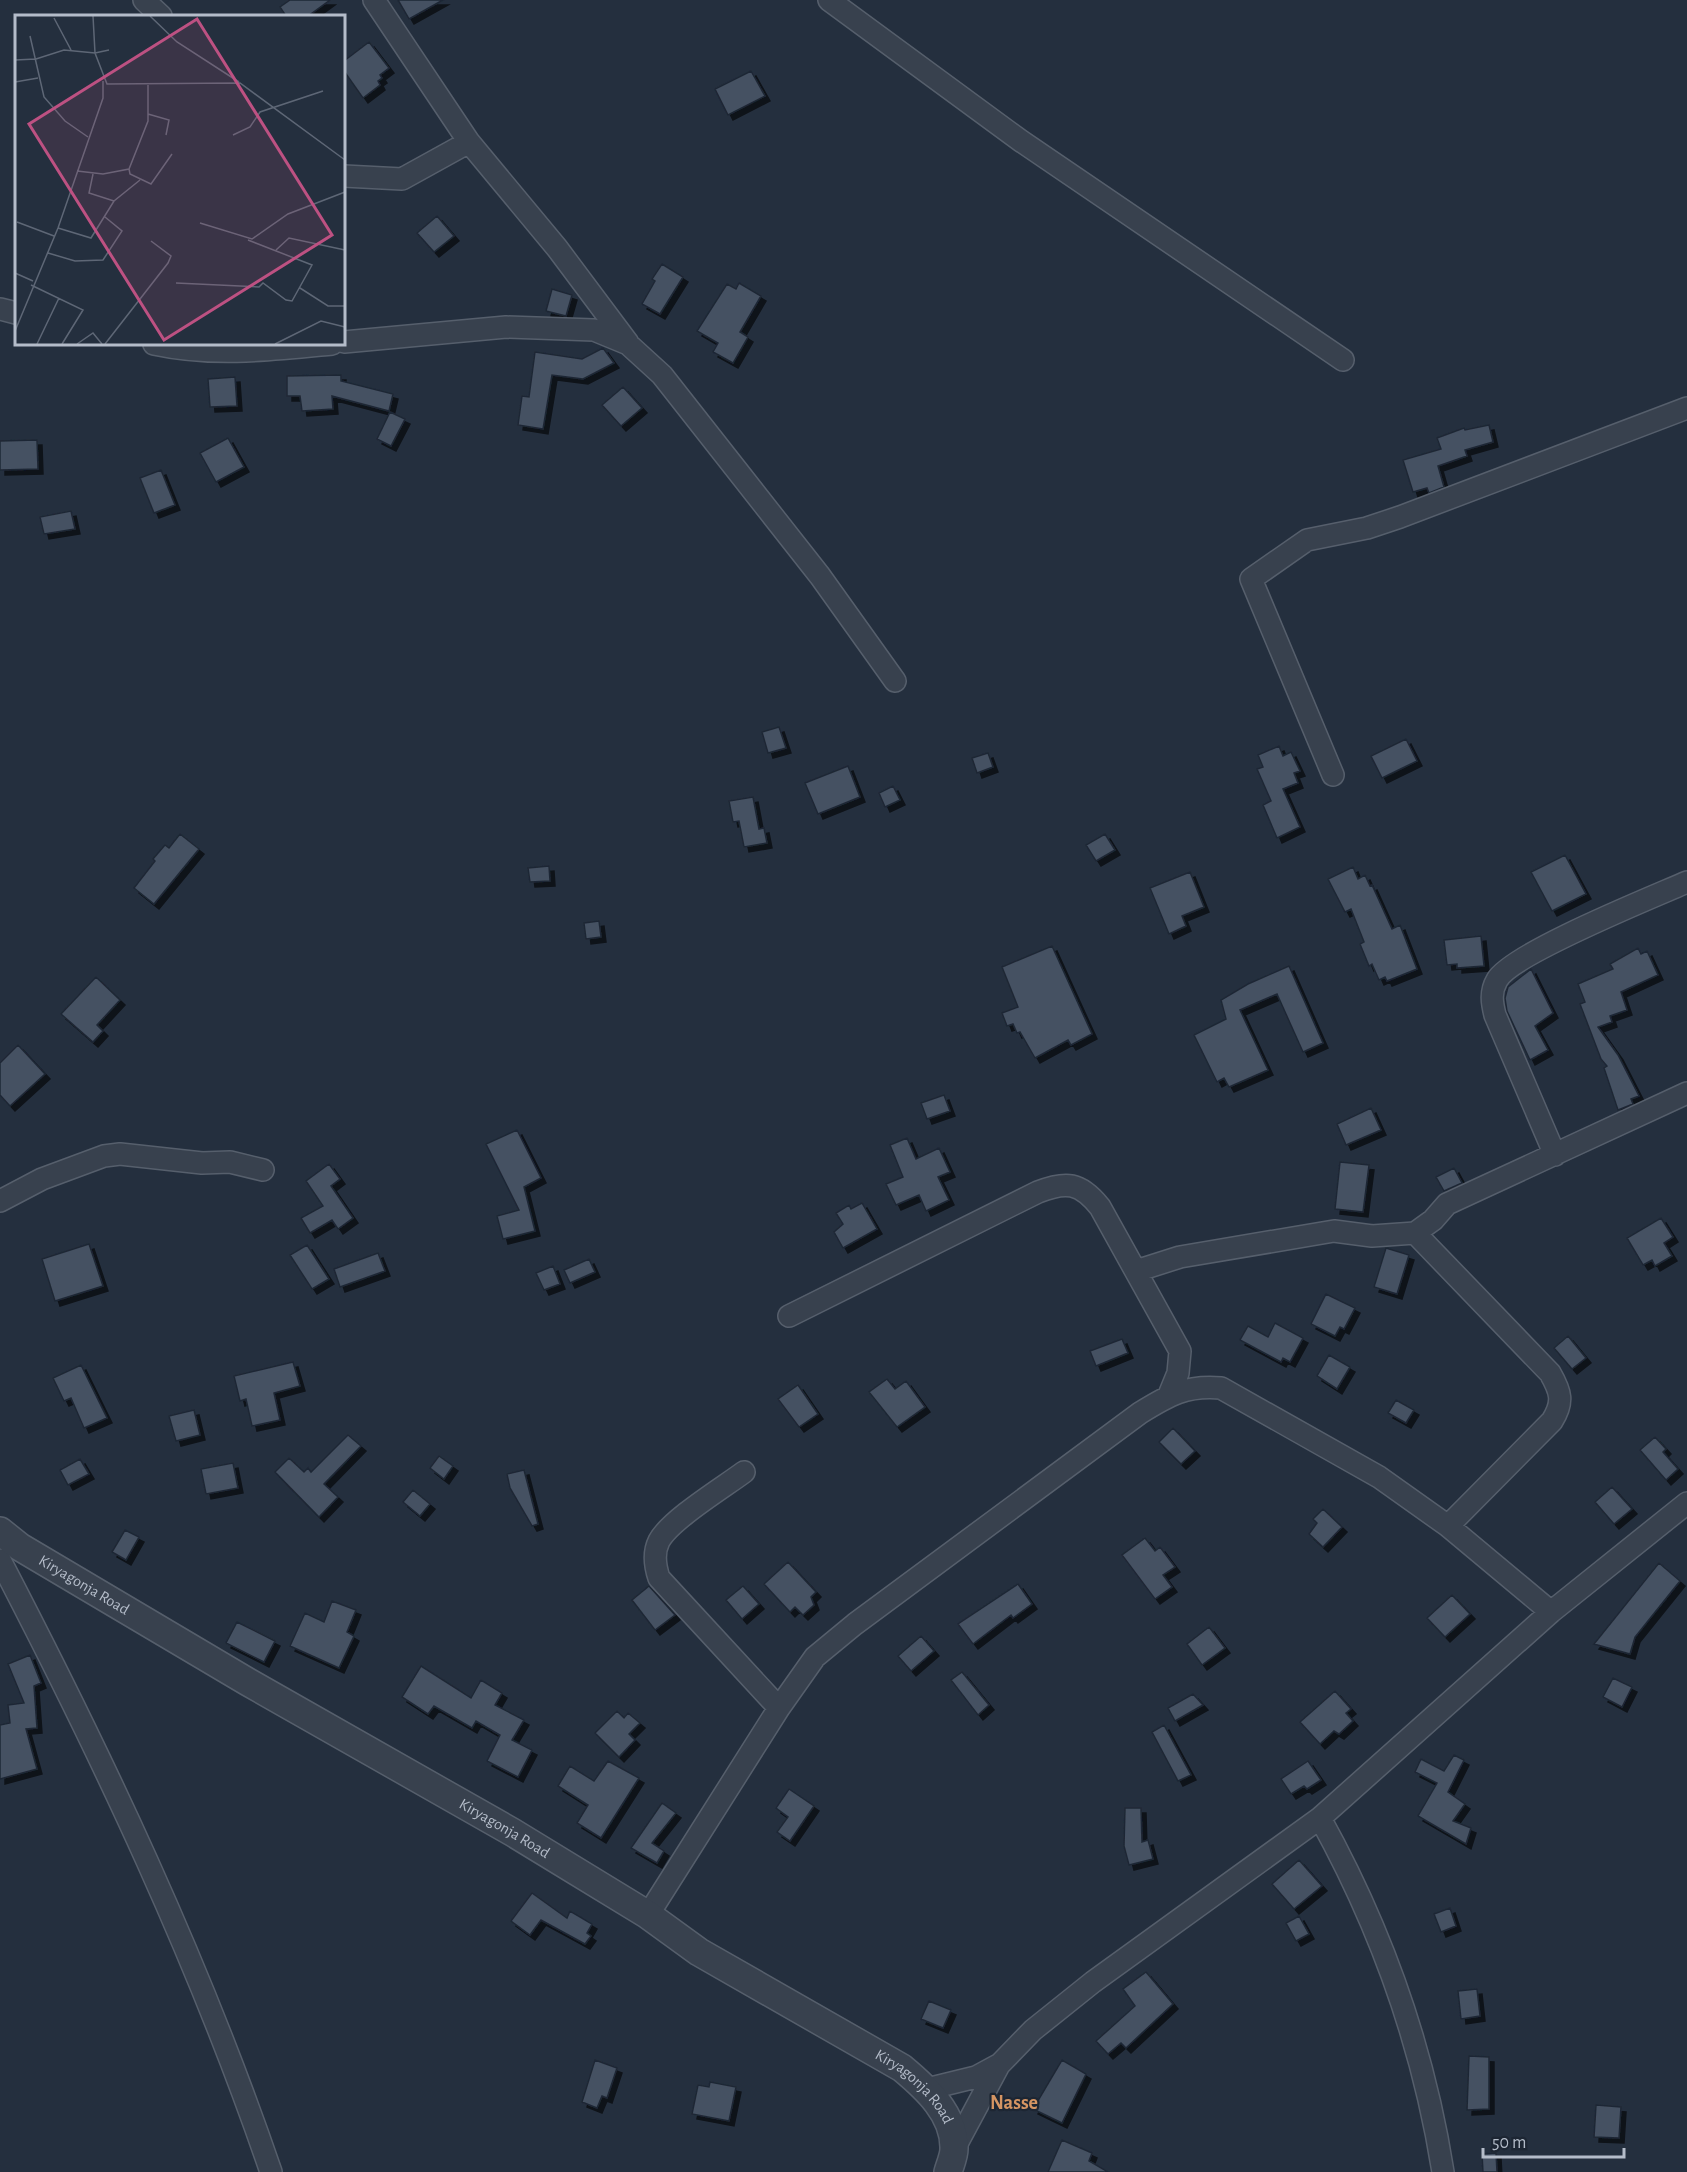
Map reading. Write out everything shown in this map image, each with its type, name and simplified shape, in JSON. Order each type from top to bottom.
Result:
[{"type":"street","points":[[144,0],[160,15]]},
{"type":"street","points":[[374,0],[469,142],[557,248],[628,344],[670,384],[820,576],[895,681]]},
{"type":"street","points":[[829,0],[1022,141],[1343,360]]},
{"type":"street","points":[[345,176],[402,179],[469,142]]},
{"type":"street","points":[[0,309],[15,313]]},
{"type":"street","points":[[345,342],[506,327],[594,330],[628,344]]},
{"type":"street","points":[[162,345],[217,352],[258,352],[323,345]]},
{"type":"street","points":[[1333,776],[1251,579],[1307,540],[1367,528],[1400,517],[1687,408]]},
{"type":"street","points":[[1555,1155],[1495,1015],[1492,1001],[1497,979],[1507,967],[1556,941],[1687,882]]},
{"type":"street","points":[[1136,1271],[1180,1257],[1334,1231],[1372,1236],[1415,1233],[1433,1220],[1447,1204],[1687,1093]]},
{"type":"street","points":[[0,1201],[42,1179],[104,1156],[120,1154],[202,1163],[230,1162],[263,1170]]},
{"type":"street","points":[[789,1316],[1059,1184],[1076,1186],[1090,1193],[1100,1207],[1180,1351],[1178,1373],[1169,1395]]},
{"type":"street","points":[[1415,1233],[1550,1373],[1560,1390],[1562,1402],[1552,1421],[1448,1526]]},
{"type":"street","points":[[648,1915],[779,1708],[815,1657],[1140,1413],[1169,1395],[1198,1386],[1221,1388],[1379,1477],[1448,1526],[1551,1612]]},
{"type":"street","points":[[744,1472],[674,1524],[660,1539],[655,1565],[659,1578],[779,1708]]},
{"type":"street","points":[[927,2089],[976,2078],[1000,2064],[1033,2030],[1094,1982],[1320,1818],[1551,1612],[1687,1503]]},
{"type":"street","name":"Kiryagonja Road","points":[[0,1532],[20,1547],[218,1665],[512,1832],[648,1915],[699,1952],[902,2068],[927,2089],[949,2124],[951,2161]]},
{"type":"street","points":[[0,1560],[80,1714],[172,1919],[244,2094],[271,2172]]},
{"type":"street","points":[[1320,1818],[1354,1879],[1414,2035],[1433,2109],[1443,2172]]},
{"type":"street","points":[[951,2161],[1000,2064]]},
{"type":"building","points":[[290,0],[330,0],[309,15],[285,15],[280,7]]},
{"type":"building","points":[[398,0],[443,0],[409,19]]},
{"type":"building","points":[[369,42],[389,68],[380,75],[382,78],[378,81],[380,85],[363,98],[345,72],[345,60]]},
{"type":"building","points":[[751,71],[765,96],[728,115],[715,89]]},
{"type":"building","points":[[437,216],[454,236],[434,252],[417,233]]},
{"type":"building","points":[[662,264],[683,277],[660,314],[642,304],[655,281],[652,279]]},
{"type":"building","points":[[739,283],[761,296],[740,332],[748,337],[733,363],[713,352],[718,343],[697,331],[727,284],[736,289]]},
{"type":"building","points":[[552,289],[572,295],[566,316],[546,311]]},
{"type":"building","points":[[603,348],[614,363],[583,379],[552,375],[543,429],[518,425],[522,396],[529,397],[535,352],[582,359]]},
{"type":"building","points":[[341,375],[341,381],[393,394],[389,411],[332,396],[333,409],[302,411],[300,396],[287,396],[287,376]]},
{"type":"building","points":[[235,377],[237,406],[210,407],[208,379]]},
{"type":"building","points":[[623,387],[642,408],[621,426],[602,405]]},
{"type":"building","points":[[390,412],[405,419],[391,446],[377,439]]},
{"type":"building","points":[[1489,425],[1493,442],[1465,450],[1467,456],[1438,466],[1444,487],[1429,493],[1427,488],[1413,492],[1403,460],[1441,449],[1437,438],[1464,428],[1465,430]]},
{"type":"building","points":[[228,438],[244,467],[216,482],[200,453]]},
{"type":"building","points":[[37,440],[38,469],[0,470],[0,441]]},
{"type":"building","points":[[161,470],[175,505],[154,513],[140,478]]},
{"type":"building","points":[[71,511],[75,529],[44,534],[40,517]]},
{"type":"building","points":[[779,727],[786,748],[768,753],[762,732]]},
{"type":"building","points":[[1406,739],[1417,761],[1382,778],[1371,756]]},
{"type":"building","points":[[1279,746],[1283,756],[1291,752],[1300,771],[1294,773],[1298,783],[1283,789],[1300,827],[1277,838],[1263,805],[1271,801],[1257,769],[1263,767],[1258,755]]},
{"type":"building","points":[[988,753],[993,767],[977,773],[972,758]]},
{"type":"building","points":[[848,766],[860,797],[818,814],[805,783]]},
{"type":"building","points":[[893,786],[900,800],[885,807],[879,793]]},
{"type":"building","points":[[753,797],[759,829],[764,828],[767,843],[744,847],[739,821],[733,822],[729,801]]},
{"type":"building","points":[[180,834],[199,849],[154,904],[134,888],[155,861],[153,859],[165,845],[169,848]]},
{"type":"building","points":[[1105,834],[1115,850],[1096,861],[1086,845]]},
{"type":"building","points":[[1565,855],[1586,894],[1552,911],[1531,872]]},
{"type":"building","points":[[549,866],[550,881],[530,882],[528,868]]},
{"type":"building","points":[[1353,867],[1358,879],[1365,875],[1370,886],[1372,885],[1392,929],[1400,925],[1417,969],[1387,981],[1385,977],[1379,980],[1372,964],[1369,966],[1360,944],[1364,942],[1351,909],[1345,912],[1328,879]]},
{"type":"building","points":[[1190,872],[1204,907],[1182,916],[1186,926],[1169,934],[1150,888]]},
{"type":"building","points":[[599,921],[601,937],[586,939],[584,923]]},
{"type":"building","points":[[1481,936],[1484,966],[1457,968],[1457,964],[1447,965],[1444,940]]},
{"type":"building","points":[[1052,946],[1092,1034],[1071,1045],[1068,1040],[1035,1058],[1013,1024],[1007,1026],[1002,1013],[1018,1007],[1002,967]]},
{"type":"building","points":[[1638,948],[1641,954],[1647,951],[1658,975],[1621,992],[1627,1010],[1610,1016],[1612,1022],[1598,1027],[1618,1055],[1639,1096],[1631,1099],[1633,1104],[1618,1110],[1604,1068],[1607,1066],[1601,1059],[1580,1004],[1585,1002],[1578,984],[1613,969],[1610,964]]},
{"type":"building","points":[[1289,966],[1323,1043],[1303,1052],[1277,994],[1240,1010],[1268,1070],[1229,1087],[1224,1078],[1217,1082],[1194,1035],[1226,1019],[1221,1000],[1248,984]]},
{"type":"building","points":[[1531,969],[1553,1013],[1535,1026],[1548,1050],[1530,1060],[1507,1011],[1505,998],[1508,987]]},
{"type":"building","points":[[96,977],[120,1000],[97,1025],[103,1031],[93,1042],[61,1014]]},
{"type":"building","points":[[18,1045],[45,1074],[10,1106],[0,1095],[0,1063]]},
{"type":"building","points":[[944,1095],[950,1111],[927,1119],[921,1103]]},
{"type":"building","points":[[1371,1108],[1381,1130],[1346,1145],[1337,1124]]},
{"type":"building","points":[[517,1130],[541,1178],[524,1187],[535,1231],[503,1239],[497,1216],[519,1210],[486,1144]]},
{"type":"building","points":[[907,1138],[916,1159],[939,1148],[950,1172],[938,1177],[949,1200],[926,1211],[919,1195],[896,1205],[886,1184],[903,1177],[890,1145]]},
{"type":"building","points":[[1340,1162],[1369,1165],[1363,1212],[1335,1209]]},
{"type":"building","points":[[329,1164],[340,1179],[331,1186],[353,1218],[338,1229],[332,1220],[310,1233],[301,1218],[323,1206],[306,1181]]},
{"type":"building","points":[[1454,1168],[1462,1183],[1444,1191],[1436,1177]]},
{"type":"building","points":[[862,1203],[877,1229],[843,1248],[834,1232],[843,1224],[836,1213],[849,1205],[851,1209]]},
{"type":"building","points":[[1661,1218],[1673,1237],[1664,1243],[1672,1256],[1655,1266],[1652,1260],[1643,1265],[1627,1238]]},
{"type":"building","points":[[89,1244],[103,1286],[55,1301],[42,1259]]},
{"type":"building","points":[[307,1245],[329,1279],[312,1289],[290,1255]]},
{"type":"building","points":[[1386,1248],[1409,1255],[1397,1294],[1374,1287]]},
{"type":"building","points":[[378,1253],[385,1271],[340,1287],[334,1269]]},
{"type":"building","points":[[589,1259],[595,1272],[570,1283],[564,1270]]},
{"type":"building","points":[[553,1266],[560,1284],[544,1290],[536,1273]]},
{"type":"building","points":[[1326,1294],[1355,1308],[1344,1329],[1340,1327],[1335,1336],[1311,1324]]},
{"type":"building","points":[[1275,1323],[1303,1338],[1290,1362],[1283,1358],[1281,1362],[1240,1340],[1248,1326],[1268,1337]]},
{"type":"building","points":[[1568,1336],[1586,1358],[1572,1369],[1554,1348]]},
{"type":"building","points":[[1122,1339],[1128,1353],[1096,1366],[1090,1351]]},
{"type":"building","points":[[1329,1355],[1350,1367],[1337,1389],[1317,1376]]},
{"type":"building","points":[[293,1362],[300,1386],[274,1393],[280,1420],[252,1426],[246,1399],[240,1401],[234,1376]]},
{"type":"building","points":[[81,1365],[107,1418],[84,1428],[71,1398],[64,1401],[53,1378]]},
{"type":"building","points":[[887,1379],[895,1389],[906,1381],[925,1407],[897,1427],[869,1392]]},
{"type":"building","points":[[798,1385],[818,1414],[799,1427],[778,1399]]},
{"type":"building","points":[[1396,1400],[1414,1410],[1406,1423],[1388,1413]]},
{"type":"building","points":[[194,1410],[200,1435],[176,1441],[169,1416]]},
{"type":"building","points":[[1173,1428],[1195,1451],[1181,1464],[1159,1442]]},
{"type":"building","points":[[348,1435],[361,1446],[324,1484],[338,1497],[319,1517],[275,1472],[289,1458],[304,1472],[308,1468],[311,1472]]},
{"type":"building","points":[[1655,1437],[1666,1449],[1663,1452],[1678,1469],[1666,1480],[1640,1450]]},
{"type":"building","points":[[439,1456],[453,1466],[444,1479],[430,1468]]},
{"type":"building","points":[[80,1459],[89,1474],[68,1485],[60,1470]]},
{"type":"building","points":[[233,1463],[238,1488],[206,1494],[201,1469]]},
{"type":"building","points":[[524,1470],[538,1524],[532,1526],[510,1488],[507,1474]]},
{"type":"building","points":[[1612,1487],[1632,1509],[1614,1524],[1595,1502]]},
{"type":"building","points":[[413,1490],[430,1504],[420,1516],[403,1502]]},
{"type":"building","points":[[1323,1509],[1342,1527],[1323,1547],[1309,1534],[1317,1523],[1313,1519]]},
{"type":"building","points":[[125,1530],[139,1537],[126,1560],[112,1552]]},
{"type":"building","points":[[1145,1538],[1155,1551],[1160,1547],[1175,1567],[1163,1575],[1172,1587],[1155,1599],[1122,1555]]},
{"type":"building","points":[[788,1562],[816,1592],[811,1597],[814,1605],[803,1615],[795,1607],[790,1612],[764,1584]]},
{"type":"building","points":[[1659,1563],[1680,1581],[1635,1637],[1630,1654],[1594,1644]]},
{"type":"building","points":[[1018,1584],[1032,1604],[1013,1618],[1011,1615],[973,1644],[958,1624]]},
{"type":"building","points":[[649,1586],[675,1615],[655,1630],[632,1600]]},
{"type":"building","points":[[743,1586],[759,1604],[742,1619],[726,1600]]},
{"type":"building","points":[[1452,1595],[1470,1614],[1445,1637],[1427,1618]]},
{"type":"building","points":[[332,1601],[356,1610],[347,1632],[354,1636],[339,1668],[290,1646],[305,1613],[324,1622]]},
{"type":"building","points":[[237,1622],[275,1641],[264,1662],[226,1643]]},
{"type":"building","points":[[1209,1627],[1225,1648],[1202,1665],[1187,1644]]},
{"type":"building","points":[[921,1636],[934,1651],[911,1671],[898,1656]]},
{"type":"building","points":[[30,1655],[41,1683],[34,1686],[37,1728],[26,1729],[37,1769],[0,1779],[0,1725],[10,1723],[8,1705],[24,1703],[8,1664]]},
{"type":"building","points":[[421,1666],[471,1698],[481,1680],[502,1693],[495,1705],[524,1720],[512,1740],[532,1750],[518,1777],[487,1761],[500,1735],[476,1721],[472,1728],[434,1706],[428,1714],[402,1697]]},
{"type":"building","points":[[962,1672],[989,1705],[978,1715],[951,1680]]},
{"type":"building","points":[[1613,1678],[1632,1687],[1622,1707],[1603,1697]]},
{"type":"building","points":[[1335,1691],[1351,1709],[1346,1713],[1353,1721],[1339,1734],[1334,1731],[1320,1744],[1300,1722]]},
{"type":"building","points":[[1193,1694],[1203,1705],[1175,1721],[1168,1708]]},
{"type":"building","points":[[617,1711],[624,1718],[628,1713],[640,1723],[629,1734],[635,1740],[619,1757],[595,1733]]},
{"type":"building","points":[[1164,1725],[1191,1775],[1178,1781],[1152,1732]]},
{"type":"building","points":[[1454,1755],[1464,1760],[1448,1792],[1465,1804],[1453,1821],[1471,1828],[1466,1844],[1418,1816],[1437,1783],[1415,1772],[1421,1759],[1444,1771]]},
{"type":"building","points":[[608,1761],[639,1778],[601,1838],[577,1823],[588,1805],[558,1786],[570,1766],[594,1781]]},
{"type":"building","points":[[1308,1761],[1321,1780],[1307,1789],[1304,1786],[1291,1794],[1281,1779]]},
{"type":"building","points":[[789,1789],[814,1806],[790,1841],[777,1832],[788,1817],[776,1808]]},
{"type":"building","points":[[662,1803],[676,1813],[652,1843],[664,1851],[657,1863],[631,1848]]},
{"type":"building","points":[[1125,1808],[1141,1808],[1142,1842],[1148,1840],[1153,1859],[1129,1865],[1124,1846]]},
{"type":"building","points":[[1299,1860],[1322,1886],[1294,1909],[1272,1884]]},
{"type":"building","points":[[532,1893],[567,1918],[570,1911],[592,1924],[587,1933],[591,1936],[585,1944],[541,1920],[530,1935],[511,1921]]},
{"type":"building","points":[[1450,1908],[1456,1926],[1441,1932],[1434,1914]]},
{"type":"building","points":[[1299,1916],[1309,1934],[1296,1941],[1286,1923]]},
{"type":"building","points":[[1146,1972],[1173,2004],[1126,2048],[1121,2043],[1108,2054],[1096,2041],[1135,2006],[1123,1989]]},
{"type":"building","points":[[1477,1989],[1480,2016],[1461,2019],[1458,1991]]},
{"type":"building","points":[[929,2001],[951,2010],[943,2028],[921,2019]]},
{"type":"building","points":[[1469,2056],[1489,2057],[1489,2109],[1467,2110]]},
{"type":"building","points":[[595,2060],[617,2068],[607,2098],[602,2096],[597,2108],[582,2102]]},
{"type":"building","points":[[1062,2060],[1086,2074],[1062,2123],[1033,2109]]},
{"type":"building","points":[[710,2082],[736,2087],[729,2121],[692,2114],[698,2085],[709,2087]]},
{"type":"building","points":[[1596,2105],[1621,2107],[1619,2138],[1594,2137]]},
{"type":"building","points":[[1062,2140],[1092,2153],[1089,2161],[1108,2172],[1048,2172]]},
{"type":"building","points":[[1496,2153],[1497,2172],[1483,2172],[1482,2154]]},
{"type":"district","name":"Nasse","points":[[1014,2103]]}]
